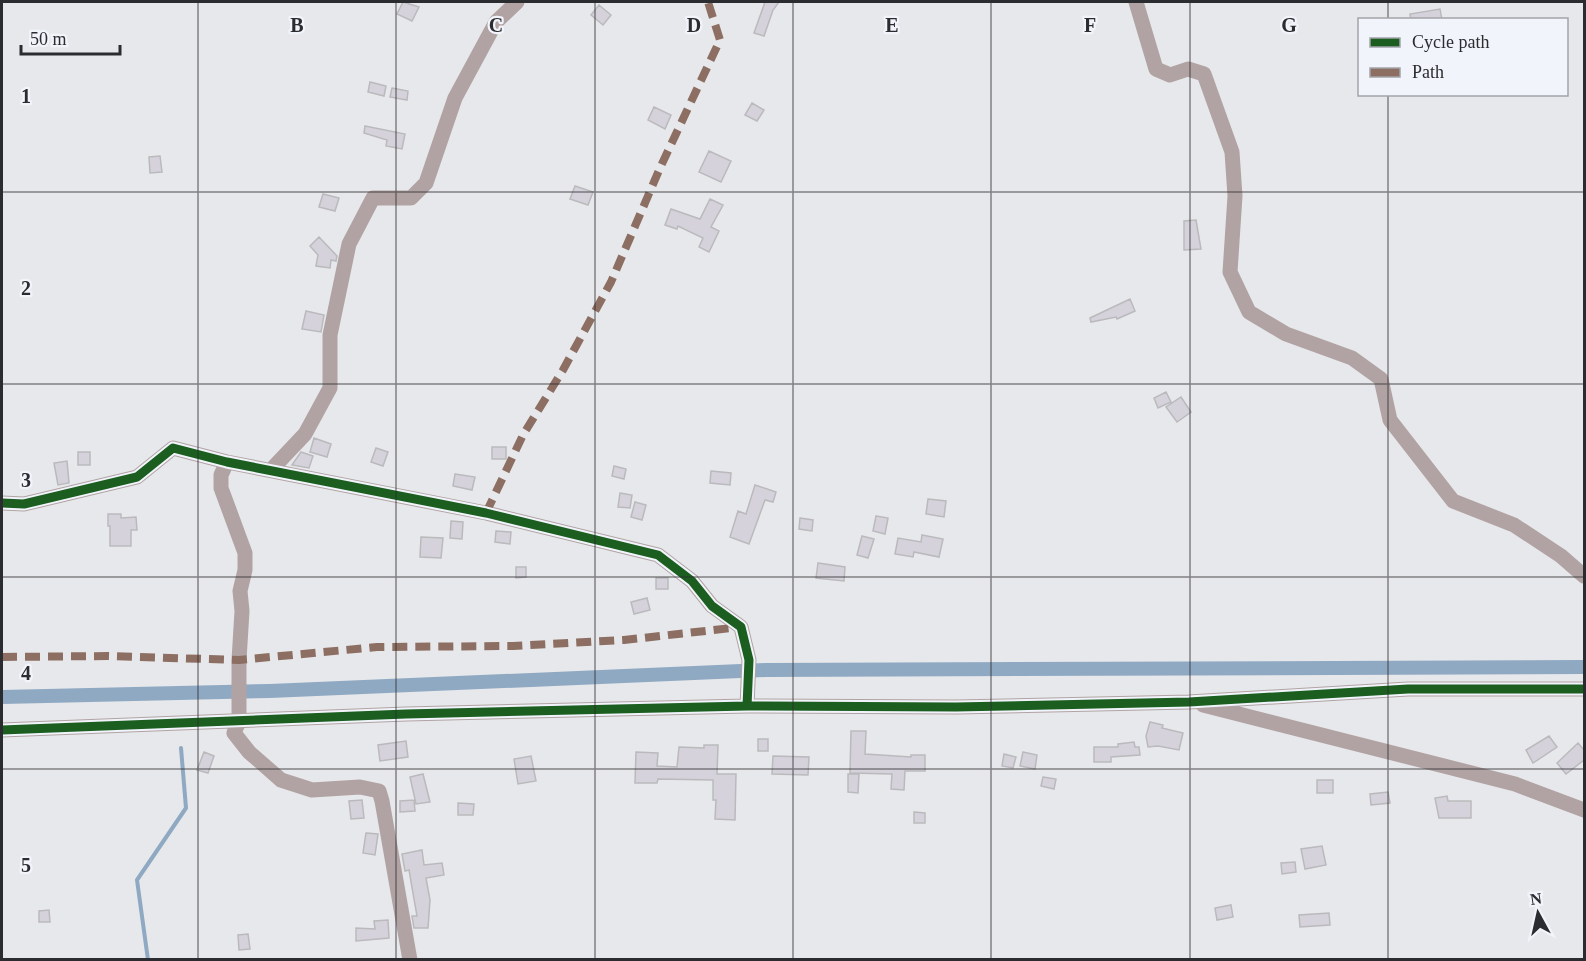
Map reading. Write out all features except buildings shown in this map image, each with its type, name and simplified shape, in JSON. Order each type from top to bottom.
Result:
[{"type":"street","points":[[271,470],[304,434],[330,388],[330,335],[349,244],[373,198],[411,198],[426,183],[455,98],[496,22],[517,2]]},
{"type":"street","points":[[1136,2],[1156,69],[1170,75],[1188,69],[1204,74],[1232,152],[1235,196],[1230,272],[1249,312],[1286,334],[1352,358],[1381,378],[1390,420],[1453,501],[1514,525],[1561,556],[1584,576]]},
{"type":"street","points":[[2,503],[24,504],[136,477],[173,448],[227,462],[486,513],[658,555],[692,581],[712,606],[741,627],[749,660],[748,700]]},
{"type":"street","points":[[227,462],[221,475],[221,488],[245,553],[245,570],[240,591],[242,611],[239,721],[234,733],[249,752],[281,780],[312,790],[360,787],[379,791],[410,960]]},
{"type":"street","points":[[2,729],[748,700],[956,707],[1189,702],[1408,689],[1584,689]]},
{"type":"street","points":[[1189,702],[1515,784],[1584,810]]},
{"type":"waterway","points":[[2,697],[270,691],[766,670],[1584,667]]},
{"type":"waterway","points":[[148,960],[137,880],[186,808],[181,748]]},
{"type":"marked path","points":[[486,513],[523,435],[563,370],[611,282],[660,168],[720,40],[708,2]]},
{"type":"marked path","points":[[2,657],[108,656],[239,660],[377,647],[513,646],[624,640],[741,627]]},
{"type":"cycle path","points":[[2,503],[24,504],[137,477],[173,448],[227,462],[486,513],[658,555],[692,581],[712,606],[741,627],[749,660],[747,706]]},
{"type":"cycle path","points":[[2,730],[406,714],[747,706],[956,707],[1189,702],[1408,689],[1584,689]]}]
